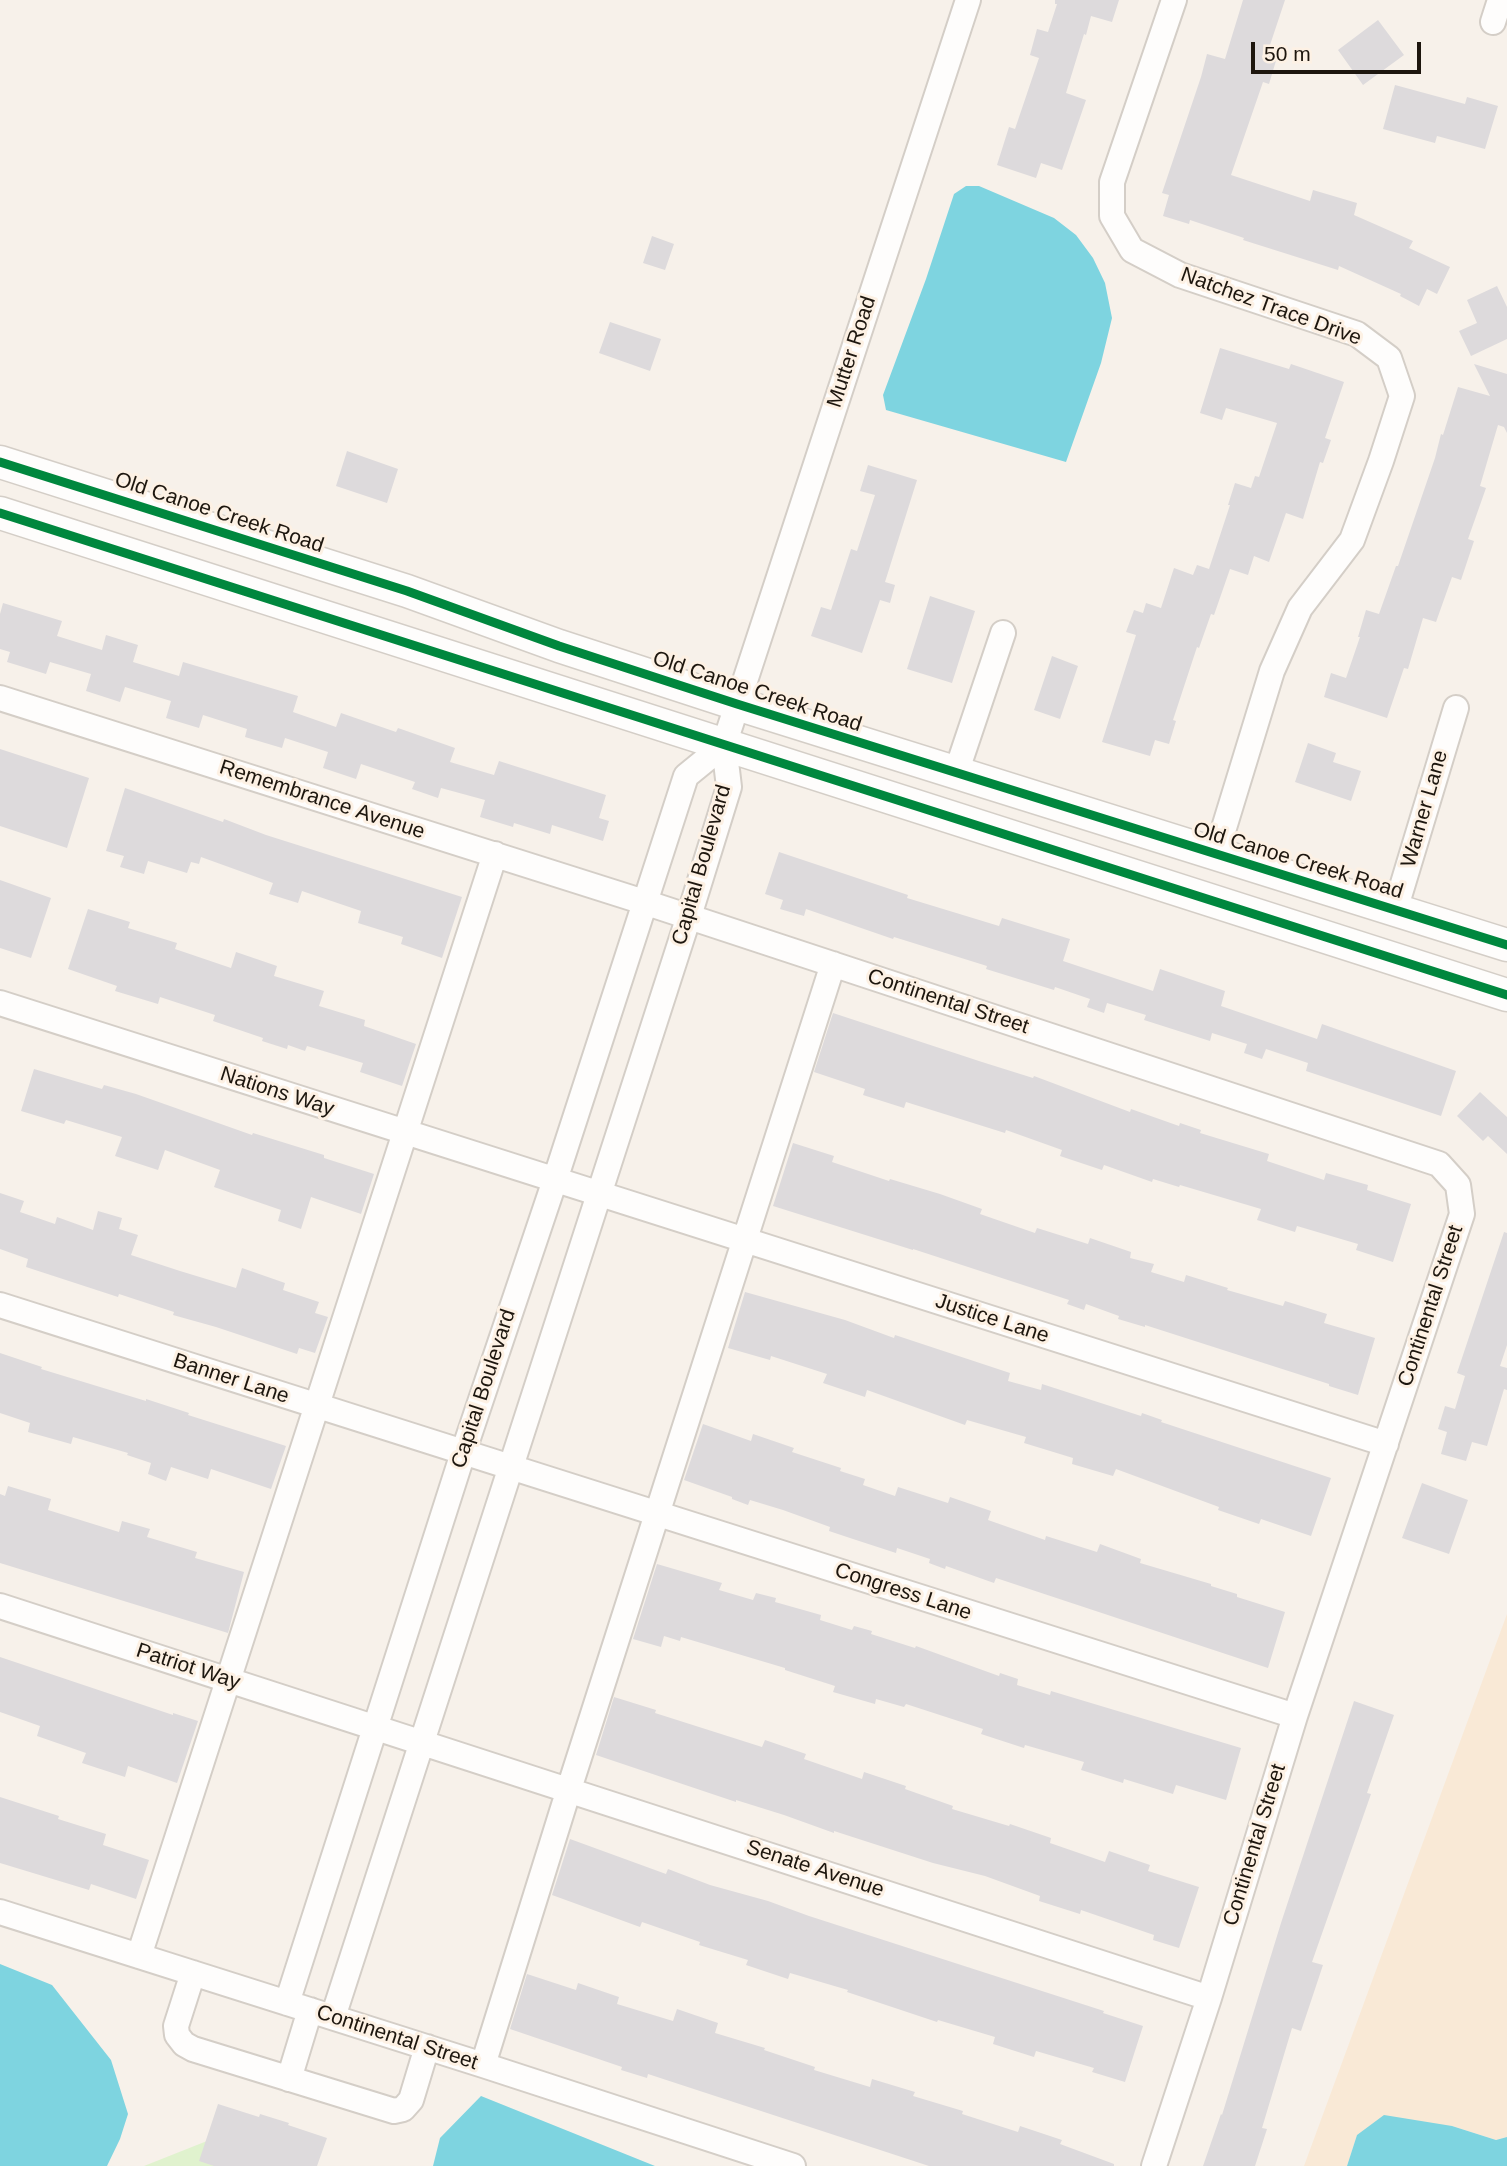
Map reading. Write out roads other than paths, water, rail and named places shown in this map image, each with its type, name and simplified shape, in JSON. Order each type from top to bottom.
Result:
[{"type":"main road","name":"Old Canoe Creek Road","points":[[0,462],[407,591],[559,646],[737,704],[1507,945]]},
{"type":"main road","points":[[0,513],[1507,995]]},
{"type":"street","name":"Mutter Road","points":[[724,745],[968,0]]},
{"type":"street","name":"Natchez Trace Drive","points":[[1174,0],[1112,181],[1112,216],[1132,250],[1180,275],[1357,334],[1389,358],[1402,396],[1352,540],[1300,608],[1272,671],[1216,854]]},
{"type":"street","points":[[956,773],[1003,633]]},
{"type":"street","name":"Remembrance Avenue","points":[[0,698],[689,916]]},
{"type":"street","name":"Warner Lane","points":[[1395,910],[1455,708]]},
{"type":"street","name":"Capital Boulevard","points":[[310,2010],[375,1728],[463,1453],[686,776],[724,745]]},
{"type":"street","name":"Capital Boulevard","points":[[310,2010],[422,1741],[729,787],[724,745]]},
{"type":"street","points":[[139,1956],[495,854]]},
{"type":"street","name":"Continental Street","points":[[689,916],[1439,1164],[1458,1185],[1462,1214],[1295,1716],[1209,1998],[1154,2166]]},
{"type":"street","points":[[483,2065],[833,964]]},
{"type":"street","name":"Nations Way","points":[[0,1003],[599,1194]]},
{"type":"street","name":"Justice Lane","points":[[599,1194],[1385,1444]]},
{"type":"street","name":"Banner Lane","points":[[0,1305],[510,1468]]},
{"type":"street","name":"Congress Lane","points":[[510,1468],[1295,1716]]},
{"type":"street","name":"Patriot Way","points":[[0,1606],[422,1741]]},
{"type":"street","name":"Senate Avenue","points":[[422,1741],[1209,1998]]},
{"type":"street","name":"Continental Street","points":[[0,1912],[793,2166]]},
{"type":"street","points":[[193,1973],[176,2026],[177,2035],[184,2044],[194,2049],[394,2111],[403,2109],[411,2100],[427,2047]]},
{"type":"street","points":[[289,2079],[310,2010]]},
{"type":"water","points":[[966,186],[979,186],[1054,218],[1076,235],[1093,258],[1105,283],[1112,318],[1101,363],[1066,462],[886,410],[883,395],[954,194]]},
{"type":"water","points":[[0,1964],[52,1985],[111,2060],[128,2114],[107,2166],[0,2166]]},
{"type":"water","points":[[481,2096],[655,2166],[433,2166],[440,2138]]},
{"type":"water","points":[[1384,2115],[1452,2126],[1496,2140],[1507,2137],[1507,2166],[1347,2166],[1357,2135]]}]
